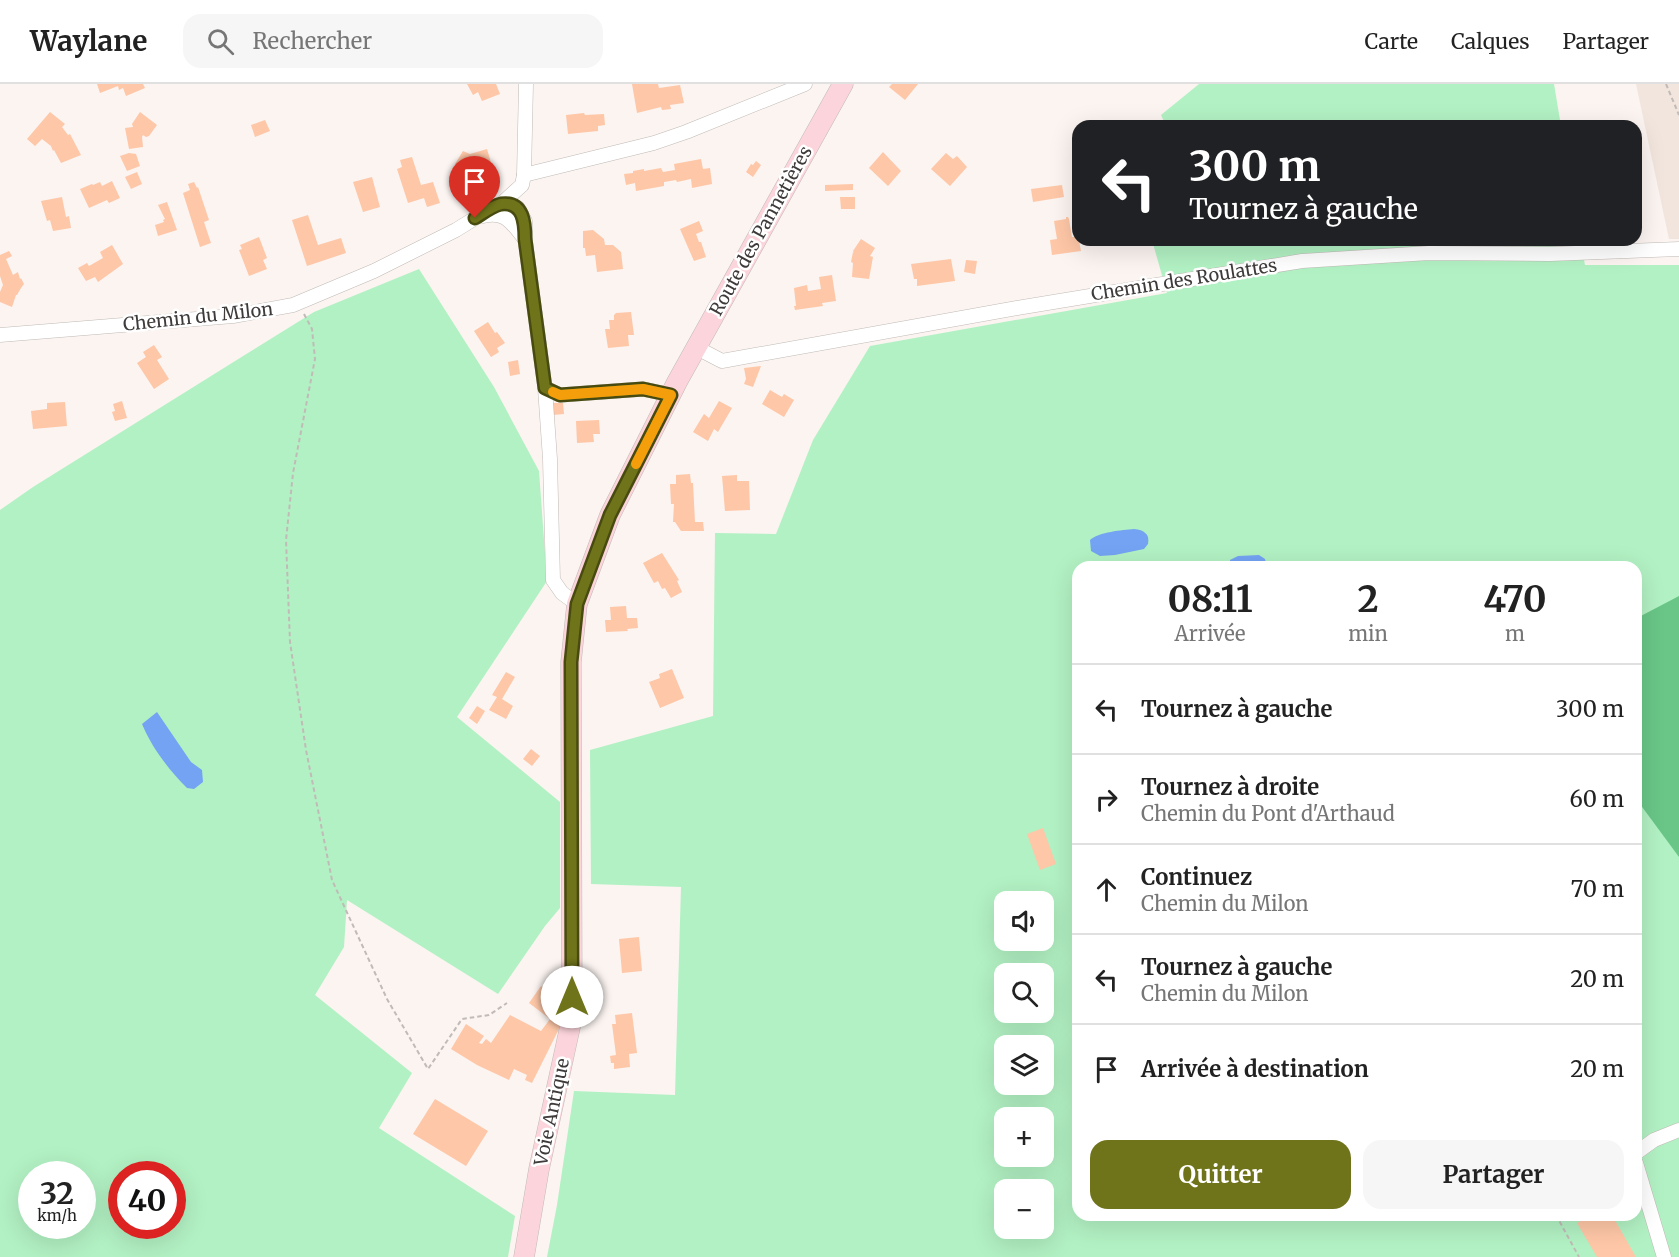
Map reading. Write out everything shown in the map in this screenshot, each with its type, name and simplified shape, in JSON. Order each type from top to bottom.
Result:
[{"type":"street","points":[[523,217],[526,84]]},
{"type":"street","points":[[523,180],[654,143],[805,84]]},
{"type":"street","name":"Route des Pannetières","points":[[675,386],[843,84]]},
{"type":"street","name":"Chemin du Milon","points":[[0,335],[233,316],[298,303],[374,271],[456,230],[501,204],[523,180]]},
{"type":"street","points":[[501,204],[518,208],[525,221],[525,239],[545,388],[554,580],[562,593],[577,604]]},
{"type":"street","points":[[475,218],[491,214],[505,217],[525,239]]},
{"type":"street","name":"Chemin des Roulattes","points":[[697,348],[723,361],[1017,308],[1302,261],[1429,253],[1550,254],[1679,249]]},
{"type":"street","points":[[545,388],[560,395],[675,386]]},
{"type":"street","name":"Voie Antique","points":[[524,1257],[539,1169],[572,1018],[571,662],[577,604],[610,515],[675,386]]},
{"type":"street","points":[[1642,1148],[1653,1140],[1679,1130]]},
{"type":"street","points":[[1642,1183],[1664,1257]]},
{"type":"path","points":[[1666,84],[1679,115]]},
{"type":"path","points":[[298,303],[312,330],[315,359],[293,473],[286,540],[290,642],[306,750],[332,880],[387,999],[428,1069],[462,1019],[489,1015],[507,1003]]},
{"type":"path","points":[[1559,1221],[1579,1257]]},
{"type":"shaded area","points":[[1636,84],[1679,84],[1679,239],[1669,239]]},
{"type":"green space","points":[[1199,84],[1554,84],[1560,120],[1163,120],[1161,115]]},
{"type":"green space","points":[[1154,246],[1581,246],[1585,265],[1679,265],[1679,1257],[547,1257],[574,1091],[675,1095],[681,887],[591,884],[590,750],[713,716],[715,533],[776,534],[813,440],[870,346],[1167,293]]},
{"type":"green space","points":[[419,269],[494,387],[539,471],[547,581],[457,717],[560,802],[560,908],[498,994],[347,900],[344,947],[315,995],[412,1073],[379,1128],[515,1216],[508,1257],[0,1257],[0,510],[33,487],[314,312]]},
{"type":"green space","points":[[1679,596],[1679,857],[1642,807],[1642,615]]},
{"type":"water","points":[[1134,529],[1147,535],[1148,544],[1144,549],[1100,556],[1091,551],[1090,540],[1094,537]]},
{"type":"water","points":[[1259,555],[1266,561],[1230,561],[1238,556]]},
{"type":"water","points":[[157,712],[191,762],[202,770],[203,782],[194,789],[187,788],[174,774],[146,733],[142,724]]},
{"type":"building","points":[[97,84],[143,84],[145,88],[126,96],[123,88],[119,90],[118,86],[100,93]]},
{"type":"building","points":[[467,84],[496,84],[500,94],[482,101],[478,92],[473,95]]},
{"type":"building","points":[[632,84],[658,84],[659,88],[680,85],[684,103],[670,105],[671,109],[662,110],[661,107],[637,113]]},
{"type":"building","points":[[892,84],[918,84],[905,100],[889,87]]},
{"type":"building","points":[[50,112],[65,124],[62,127],[68,135],[70,134],[81,155],[61,163],[51,146],[42,139],[35,146],[27,139]]},
{"type":"building","points":[[140,112],[157,125],[149,136],[143,135],[143,147],[129,149],[125,128],[133,127],[132,124]]},
{"type":"building","points":[[584,113],[585,115],[604,114],[605,125],[598,126],[598,131],[568,134],[566,115]]},
{"type":"building","points":[[265,120],[270,131],[255,137],[251,125]]},
{"type":"building","points":[[487,149],[496,179],[484,182],[478,171],[470,174],[467,179],[462,176],[455,178],[452,168],[456,167],[455,164],[463,151],[470,154]]},
{"type":"building","points":[[883,152],[901,171],[888,186],[869,168]]},
{"type":"building","points":[[129,153],[136,154],[140,166],[127,171],[120,156]]},
{"type":"building","points":[[946,153],[953,159],[957,156],[967,167],[950,186],[931,169]]},
{"type":"building","points":[[412,157],[421,185],[433,182],[440,203],[427,207],[424,198],[408,203],[397,169],[402,167],[400,160]]},
{"type":"building","points":[[701,159],[703,169],[710,168],[712,184],[692,188],[691,179],[677,182],[676,180],[664,182],[664,186],[636,191],[635,183],[626,185],[624,174],[644,169],[644,171],[661,168],[663,172],[675,170],[674,164]]},
{"type":"building","points":[[756,161],[761,165],[753,177],[746,172]]},
{"type":"building","points":[[137,172],[142,184],[131,189],[125,177]]},
{"type":"building","points":[[372,177],[380,207],[363,212],[353,182]]},
{"type":"building","points":[[112,181],[120,198],[109,203],[107,200],[89,208],[80,189],[100,182],[102,186]]},
{"type":"building","points":[[194,182],[198,187],[209,220],[204,222],[211,243],[200,247],[183,193],[190,190],[188,184]]},
{"type":"building","points":[[853,184],[853,190],[825,191],[825,185]]},
{"type":"building","points":[[1062,185],[1064,197],[1033,202],[1031,189]]},
{"type":"building","points":[[62,197],[71,228],[53,231],[50,220],[47,221],[41,201]]},
{"type":"building","points":[[840,197],[855,197],[855,209],[841,209]]},
{"type":"building","points":[[167,202],[177,230],[158,236],[155,225],[164,222],[165,219],[158,205]]},
{"type":"building","points":[[308,215],[318,245],[341,238],[346,253],[307,266],[292,220]]},
{"type":"building","points":[[1068,217],[1069,219],[1072,246],[1080,246],[1081,251],[1052,255],[1050,240],[1057,239],[1054,221]]},
{"type":"building","points":[[699,221],[703,231],[696,234],[706,257],[694,261],[680,229]]},
{"type":"building","points":[[593,230],[604,239],[605,245],[613,245],[621,252],[623,269],[597,272],[595,255],[586,256],[585,248],[583,248],[583,231]]},
{"type":"building","points":[[259,237],[267,258],[263,260],[267,269],[249,276],[239,250],[242,249],[240,245]]},
{"type":"building","points":[[861,239],[875,248],[870,256],[873,257],[869,279],[852,277],[853,251]]},
{"type":"building","points":[[112,245],[123,264],[98,282],[95,277],[86,281],[78,268],[87,263],[89,266],[103,258],[100,252]]},
{"type":"building","points":[[9,251],[12,256],[6,259],[13,275],[18,272],[24,284],[16,295],[12,307],[0,302],[3,285],[0,276],[0,255]]},
{"type":"building","points":[[951,259],[955,281],[917,286],[917,279],[914,279],[911,264]]},
{"type":"building","points":[[966,260],[977,261],[975,274],[964,272]]},
{"type":"building","points":[[832,275],[836,301],[822,303],[823,306],[795,310],[794,288],[807,285],[808,291],[821,289],[819,277]]},
{"type":"building","points":[[631,312],[634,335],[628,335],[629,346],[608,348],[605,329],[610,329],[609,320],[614,320],[616,313]]},
{"type":"building","points":[[488,322],[505,343],[497,348],[499,352],[491,357],[474,331]]},
{"type":"building","points":[[154,345],[162,357],[157,360],[169,379],[154,389],[137,363],[146,357],[143,352]]},
{"type":"building","points":[[518,360],[520,374],[510,376],[508,362]]},
{"type":"building","points":[[761,366],[753,387],[744,384],[746,379],[744,368]]},
{"type":"building","points":[[770,390],[782,397],[784,394],[794,400],[784,417],[762,404]]},
{"type":"building","points":[[122,401],[127,418],[115,421],[112,412],[115,411],[113,404]]},
{"type":"building","points":[[719,401],[732,408],[718,432],[714,429],[708,441],[693,432],[704,414],[709,418]]},
{"type":"building","points":[[65,402],[67,426],[33,429],[31,411],[47,409],[47,403]]},
{"type":"building","points":[[552,403],[563,403],[564,414],[553,415]]},
{"type":"building","points":[[599,420],[600,434],[593,434],[594,442],[577,443],[576,421]]},
{"type":"building","points":[[690,474],[691,483],[693,483],[695,522],[703,522],[704,531],[681,531],[673,522],[674,504],[671,504],[670,484],[676,484],[676,475]]},
{"type":"building","points":[[737,475],[737,481],[749,481],[750,510],[725,511],[722,476]]},
{"type":"building","points":[[662,553],[679,580],[677,581],[682,592],[671,598],[658,581],[654,583],[643,563]]},
{"type":"building","points":[[626,606],[627,618],[637,618],[638,628],[606,632],[605,620],[611,620],[610,607]]},
{"type":"building","points":[[672,669],[684,698],[660,708],[649,682],[660,678],[659,674]]},
{"type":"building","points":[[506,672],[515,677],[502,699],[513,706],[506,719],[489,710],[497,697],[492,695]]},
{"type":"building","points":[[477,706],[485,711],[477,724],[469,718]]},
{"type":"building","points":[[531,749],[540,756],[532,766],[523,759]]},
{"type":"building","points":[[1043,828],[1056,864],[1040,870],[1027,834]]},
{"type":"building","points":[[639,937],[642,971],[622,973],[619,939]]},
{"type":"building","points":[[541,986],[562,1002],[559,1012],[563,1015],[559,1029],[532,1083],[525,1080],[527,1075],[514,1069],[509,1080],[477,1065],[451,1049],[466,1024],[484,1036],[479,1043],[482,1044],[486,1039],[491,1043],[510,1015],[541,1031],[550,1019],[529,1003]]},
{"type":"building","points":[[632,1013],[637,1053],[629,1054],[630,1067],[614,1069],[610,1056],[616,1055],[612,1024],[616,1024],[615,1015]]},
{"type":"building","points":[[435,1099],[488,1131],[466,1166],[413,1134]]},
{"type":"building","points":[[1581,1221],[1615,1221],[1636,1257],[1597,1257],[1577,1223]]},
{"type":"slow traffic","points":[[553,392],[560,395],[643,389],[671,395],[636,464]]},
{"type":"route","points":[[475,218],[494,207],[507,204],[518,208],[525,221],[525,239],[545,388],[560,395],[643,389],[671,395],[610,515],[577,604],[571,662],[572,997]]}]
